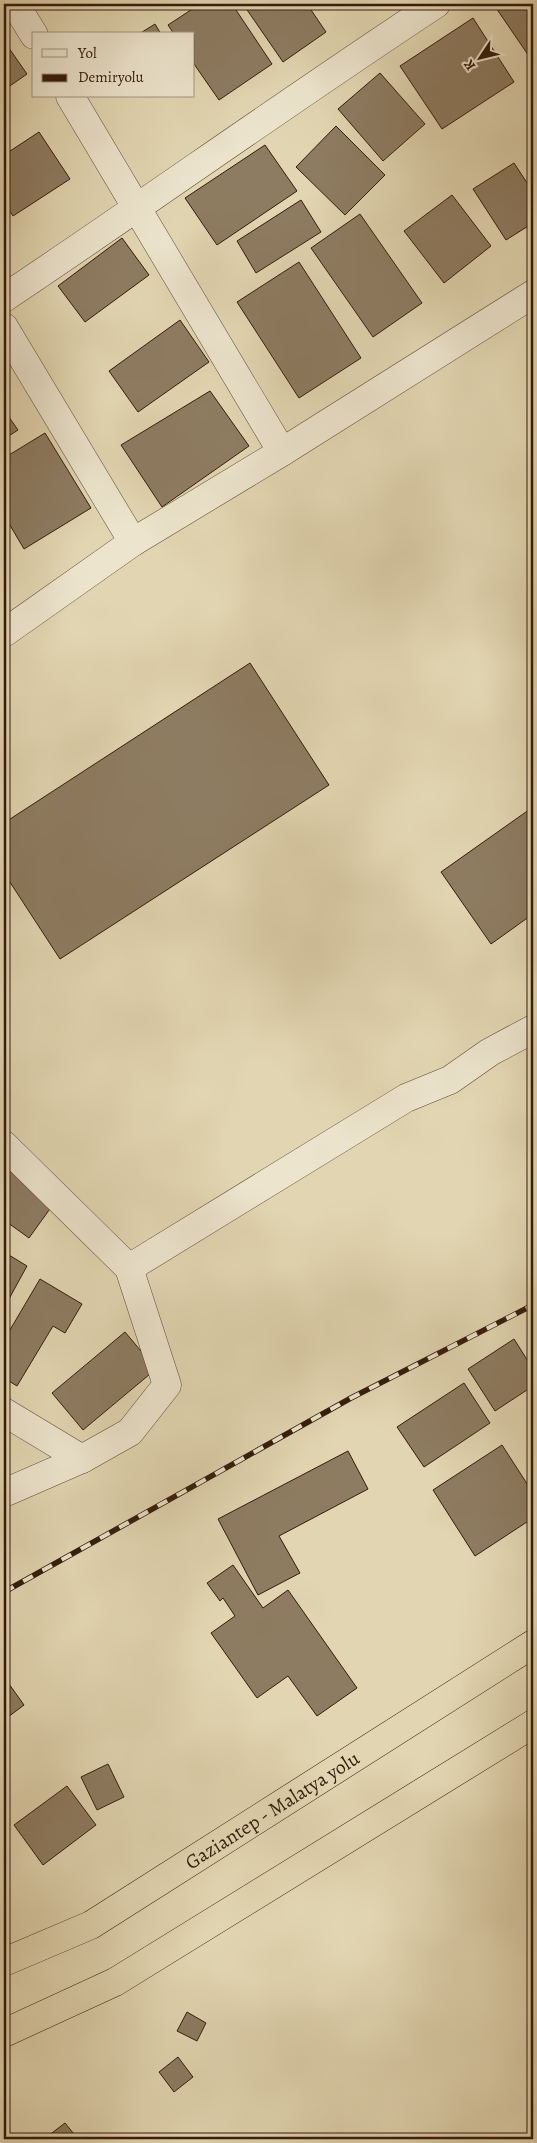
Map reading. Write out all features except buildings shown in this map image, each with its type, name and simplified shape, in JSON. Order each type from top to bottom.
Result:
[{"type":"highway","name":"Gaziantep - Malatya yolu","points":[[4,1962],[91,1925],[533,1644]]},
{"type":"highway","points":[[4,2033],[115,1982],[533,1724]]},
{"type":"street","points":[[16,4],[32,32]]},
{"type":"street","points":[[4,298],[137,209],[335,70],[436,4]]},
{"type":"street","points":[[71,98],[282,452]]},
{"type":"street","points":[[4,633],[134,542],[282,452],[533,294]]},
{"type":"street","points":[[4,327],[134,542]]},
{"type":"street","points":[[129,1268],[406,1098],[450,1080],[490,1052],[533,1029]]},
{"type":"street","points":[[4,1145],[129,1268],[167,1385],[130,1432],[82,1459],[4,1493]]},
{"type":"street","points":[[4,1412],[82,1459]]},
{"type":"railway","points":[[4,1592],[351,1398],[533,1305]]}]
